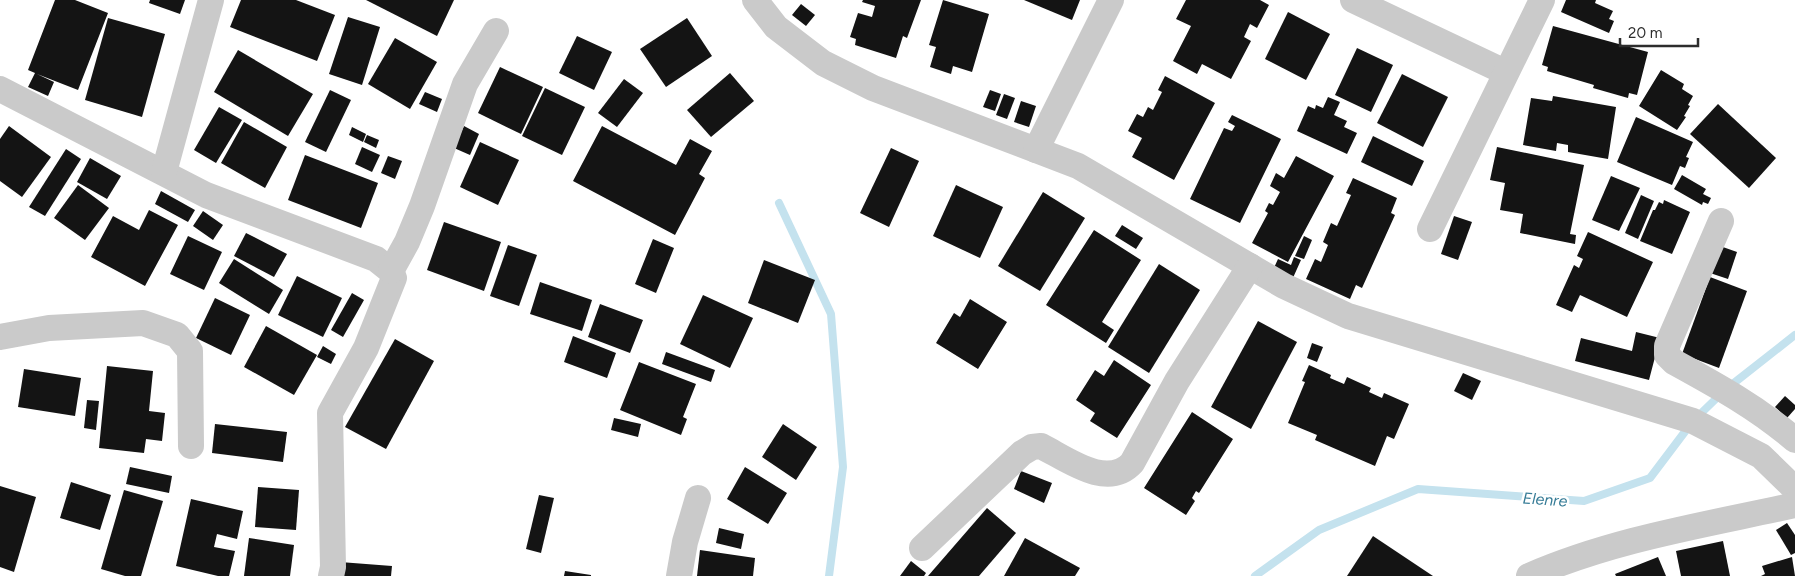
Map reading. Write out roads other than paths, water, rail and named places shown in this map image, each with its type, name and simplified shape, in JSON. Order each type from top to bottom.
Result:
[{"type":"street","points":[[164,172],[211,0]]},
{"type":"street","points":[[755,0],[776,27],[823,63],[873,88],[1078,166],[1284,286],[1348,316],[1693,420],[1761,456],[1795,489]]},
{"type":"street","points":[[1036,150],[1112,0]]},
{"type":"street","points":[[1353,0],[1505,72]]},
{"type":"street","points":[[1430,229],[1505,72],[1542,0]]},
{"type":"street","points":[[391,271],[407,242],[422,206],[465,84],[496,31]]},
{"type":"street","points":[[0,89],[206,195],[376,259],[391,271],[394,278],[366,348],[330,413],[333,490],[333,567],[331,576]]},
{"type":"street","points":[[1721,221],[1667,346],[1667,355],[1674,362],[1725,390],[1774,421],[1795,440]]},
{"type":"street","points":[[922,548],[1022,453],[1032,447],[1041,446],[1106,476],[1124,471],[1132,463],[1177,381],[1250,266]]},
{"type":"street","points":[[0,337],[49,328],[143,322],[177,335],[190,350],[191,446]]},
{"type":"street","points":[[679,576],[685,542],[698,498]]},
{"type":"street","points":[[1529,576],[1566,560],[1613,545],[1795,505]]},
{"type":"waterway","points":[[779,203],[831,314],[843,467],[829,576]]},
{"type":"waterway","name":"Elenre","points":[[1255,576],[1319,530],[1418,489],[1584,501],[1650,478],[1693,421],[1725,390],[1795,335]]}]
